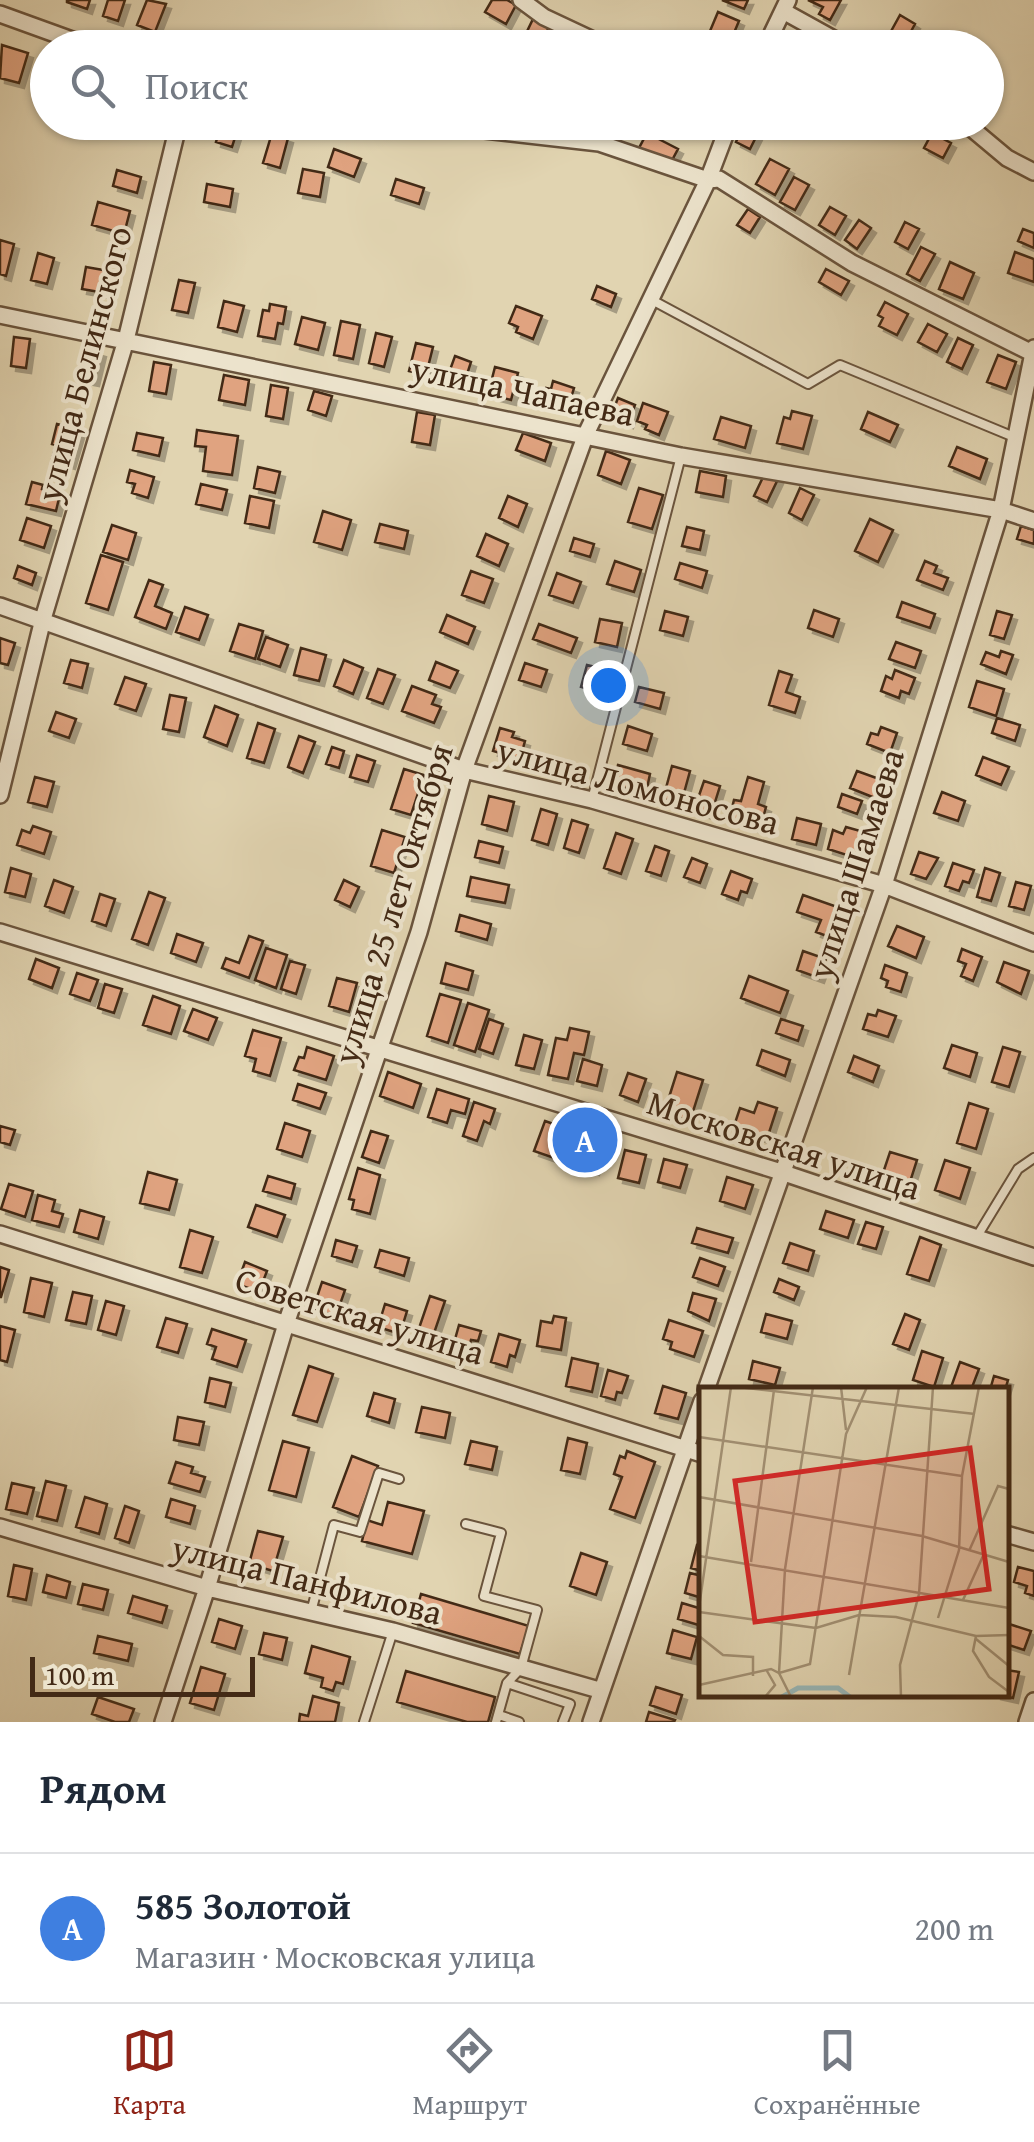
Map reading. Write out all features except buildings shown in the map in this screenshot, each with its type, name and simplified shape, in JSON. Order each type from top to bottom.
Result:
[{"type":"street","points":[[521,0],[572,30]]},
{"type":"street","points":[[774,30],[786,5],[823,30]]},
{"type":"street","points":[[0,14],[44,30]]},
{"type":"street","name":"улица Белинского","points":[[0,795],[43,619],[126,340],[175,140]]},
{"type":"street","points":[[573,140],[599,143],[708,180],[719,179],[852,263],[1033,352]]},
{"type":"street","name":"улица 25 лет Октября","points":[[163,1722],[208,1588],[286,1324],[420,932],[464,770],[586,434],[708,180],[723,140]]},
{"type":"street","points":[[986,140],[1007,158],[1034,172]]},
{"type":"street","name":"улица Чапаева","points":[[0,315],[682,456],[1001,510],[1034,521]]},
{"type":"street","name":"улица Шамаева","points":[[707,1387],[884,885],[1001,510],[1033,352]]},
{"type":"street","name":"улица Ломоносова","points":[[0,606],[464,770],[592,800],[884,885],[1034,943]]},
{"type":"street","name":"Московская улица","points":[[0,932],[781,1172],[1034,1257]]},
{"type":"street","name":"Советская улица","points":[[0,1234],[699,1453]]},
{"type":"street","points":[[590,1722],[699,1410]]},
{"type":"street","name":"улица Панфилова","points":[[0,1527],[208,1588],[393,1631],[599,1690]]},
{"type":"street","points":[[1009,1535],[1034,1542]]},
{"type":"street","points":[[1028,1722],[1034,1700]]},
{"type":"lane","points":[[650,299],[808,384],[840,365],[1014,437]]},
{"type":"lane","points":[[592,800],[682,456]]},
{"type":"lane","points":[[976,1238],[1018,1169],[1034,1158]]},
{"type":"lane","points":[[311,1612],[334,1524],[360,1532],[379,1474],[400,1479]]},
{"type":"lane","points":[[466,1524],[501,1533],[484,1596],[538,1610],[521,1668],[506,1684],[498,1718],[519,1722]]},
{"type":"lane","points":[[364,1722],[393,1631]]},
{"type":"lane","points":[[506,1684],[570,1704],[563,1722]]},
{"type":"place","name":"585 Золотой","points":[[585,1140]]}]
